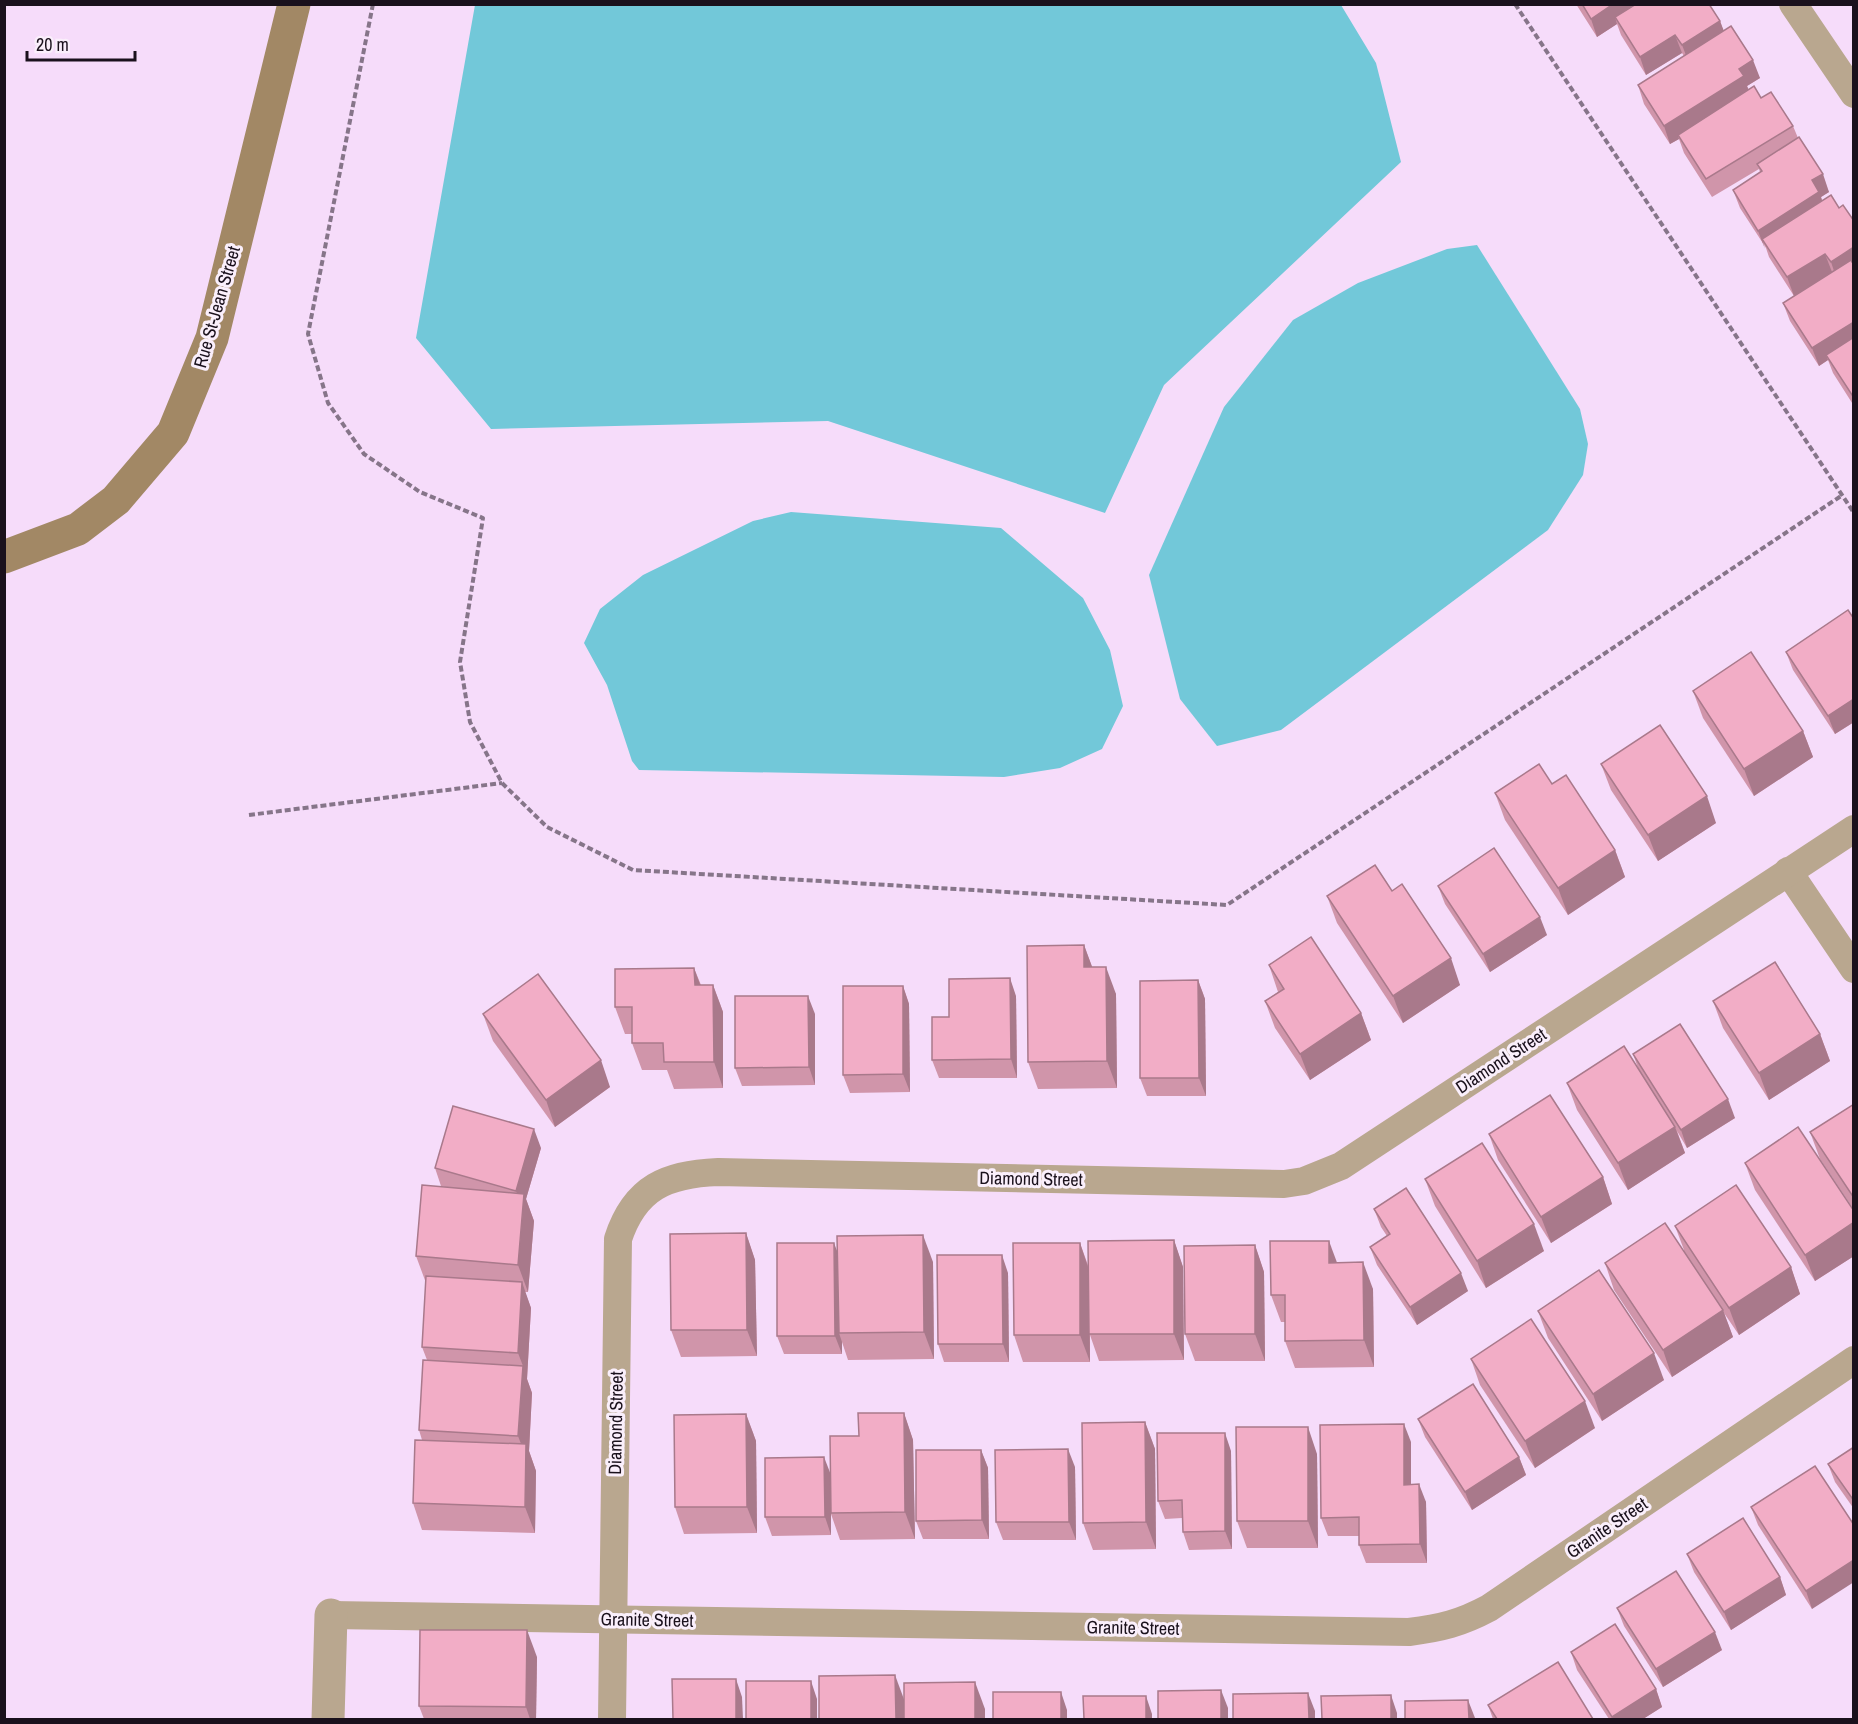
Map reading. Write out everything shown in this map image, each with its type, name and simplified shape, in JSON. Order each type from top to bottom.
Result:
[{"type":"main road","name":"Rue St-Jean Street","points":[[4,556],[78,529],[117,500],[174,433],[212,338],[294,4]]},
{"type":"street","points":[[1792,4],[1854,94]]},
{"type":"street","name":"Diamond Street","points":[[612,1719],[618,1239],[625,1217],[638,1199],[659,1183],[696,1173],[718,1172],[1272,1184],[1304,1181],[1341,1166],[1854,829]]},
{"type":"street","points":[[1788,872],[1854,969]]},
{"type":"street","name":"Granite Street","points":[[331,1615],[1409,1632],[1439,1628],[1460,1623],[1489,1608],[1854,1360]]},
{"type":"street","points":[[328,1719],[331,1615]]},
{"type":"path","points":[[373,4],[308,334],[328,403],[364,454],[420,492],[483,518],[460,662],[470,722],[502,783],[547,827],[633,870],[1227,905],[1841,496]]},
{"type":"path","points":[[1515,4],[1854,513]]},
{"type":"path","points":[[249,814],[502,783]]},
{"type":"water","points":[[475,5],[1341,5],[1376,63],[1401,162],[1164,385],[1105,513],[828,421],[491,429],[416,338]]},
{"type":"water","points":[[1477,245],[1580,409],[1588,444],[1583,475],[1548,530],[1281,730],[1217,746],[1180,699],[1149,575],[1224,407],[1293,320],[1358,283],[1447,249]]},
{"type":"water","points":[[791,512],[1001,528],[1083,598],[1110,650],[1123,706],[1102,749],[1060,768],[1004,777],[639,770],[632,761],[607,685],[584,643],[600,609],[643,575],[753,521]]},
{"type":"building","points":[[1582,4],[1613,4],[1591,19]]},
{"type":"building","points":[[1636,4],[1709,4],[1720,21],[1682,45],[1675,35],[1640,57],[1615,17]]},
{"type":"building","points":[[1731,26],[1753,60],[1739,69],[1744,76],[1664,126],[1638,85]]},
{"type":"building","points":[[1754,86],[1761,98],[1771,92],[1793,126],[1706,179],[1678,135]]},
{"type":"building","points":[[1799,137],[1823,174],[1812,180],[1819,192],[1758,231],[1733,190],[1762,171],[1757,164]]},
{"type":"building","points":[[1831,195],[1839,208],[1843,205],[1854,221],[1854,247],[1831,262],[1825,254],[1787,277],[1762,239]]},
{"type":"building","points":[[1851,260],[1854,261],[1854,322],[1812,348],[1783,303]]},
{"type":"building","points":[[1854,337],[1854,398],[1826,355]]},
{"type":"building","points":[[1848,610],[1854,619],[1854,699],[1828,716],[1786,652]]},
{"type":"building","points":[[1751,652],[1803,731],[1744,769],[1693,691]]},
{"type":"building","points":[[1660,725],[1707,796],[1648,835],[1601,764]]},
{"type":"building","points":[[1539,764],[1552,784],[1566,775],[1615,850],[1558,888],[1495,793]]},
{"type":"building","points":[[1494,848],[1540,917],[1483,954],[1438,886]]},
{"type":"building","points":[[1375,865],[1392,891],[1402,884],[1451,958],[1393,996],[1327,896]]},
{"type":"building","points":[[1311,937],[1361,1013],[1300,1054],[1265,1001],[1284,989],[1269,965]]},
{"type":"building","points":[[1084,945],[1084,967],[1106,967],[1107,1061],[1028,1062],[1027,946]]},
{"type":"building","points":[[1775,962],[1820,1034],[1759,1073],[1713,1001]]},
{"type":"building","points":[[694,968],[695,985],[713,985],[714,1062],[664,1062],[663,1043],[632,1043],[632,1007],[615,1007],[615,969]]},
{"type":"building","points":[[538,974],[601,1060],[546,1100],[483,1014]]},
{"type":"building","points":[[1010,978],[1011,1059],[932,1060],[932,1017],[949,1017],[949,979]]},
{"type":"building","points":[[1198,980],[1199,1078],[1140,1078],[1140,981]]},
{"type":"building","points":[[843,986],[903,986],[903,1074],[843,1075]]},
{"type":"building","points":[[735,996],[808,996],[809,1067],[735,1068]]},
{"type":"building","points":[[1680,1024],[1728,1099],[1681,1130],[1633,1054]]},
{"type":"building","points":[[1624,1046],[1675,1127],[1618,1163],[1567,1083]]},
{"type":"building","points":[[1550,1095],[1603,1177],[1541,1217],[1489,1134]]},
{"type":"building","points":[[1854,1104],[1854,1198],[1810,1132]]},
{"type":"building","points":[[453,1106],[534,1129],[516,1191],[435,1168]]},
{"type":"building","points":[[1798,1127],[1854,1211],[1854,1222],[1805,1255],[1745,1163]]},
{"type":"building","points":[[1482,1143],[1534,1224],[1477,1261],[1425,1179]]},
{"type":"building","points":[[422,1185],[524,1194],[518,1265],[416,1256]]},
{"type":"building","points":[[1736,1185],[1791,1267],[1729,1308],[1675,1226]]},
{"type":"building","points":[[1406,1188],[1461,1273],[1410,1307],[1370,1247],[1390,1234],[1374,1209]]},
{"type":"building","points":[[1665,1223],[1723,1310],[1663,1350],[1605,1263]]},
{"type":"building","points":[[746,1233],[747,1330],[671,1330],[670,1234]]},
{"type":"building","points":[[923,1235],[924,1332],[839,1333],[837,1236]]},
{"type":"building","points":[[1174,1240],[1174,1334],[1089,1334],[1088,1241]]},
{"type":"building","points":[[1270,1241],[1329,1241],[1329,1263],[1363,1262],[1364,1340],[1285,1341],[1285,1295],[1271,1295]]},
{"type":"building","points":[[777,1243],[834,1243],[835,1336],[777,1336]]},
{"type":"building","points":[[1013,1243],[1080,1243],[1080,1335],[1014,1335]]},
{"type":"building","points":[[1255,1245],[1255,1334],[1185,1334],[1184,1246]]},
{"type":"building","points":[[937,1255],[1002,1255],[1003,1344],[938,1344]]},
{"type":"building","points":[[1599,1270],[1654,1353],[1593,1394],[1538,1311]]},
{"type":"building","points":[[426,1276],[522,1282],[518,1353],[422,1347]]},
{"type":"building","points":[[1531,1319],[1585,1401],[1525,1441],[1471,1359]]},
{"type":"building","points":[[423,1360],[523,1366],[518,1436],[419,1430]]},
{"type":"building","points":[[1473,1384],[1519,1457],[1465,1492],[1418,1419]]},
{"type":"building","points":[[858,1413],[904,1413],[905,1512],[831,1513],[830,1436],[859,1436]]},
{"type":"building","points":[[746,1414],[747,1507],[675,1507],[674,1415]]},
{"type":"building","points":[[1145,1422],[1146,1522],[1083,1523],[1082,1423]]},
{"type":"building","points":[[1404,1424],[1404,1485],[1419,1484],[1420,1544],[1359,1545],[1359,1517],[1321,1518],[1320,1425]]},
{"type":"building","points":[[1236,1427],[1308,1427],[1308,1521],[1237,1521]]},
{"type":"building","points":[[1157,1433],[1225,1433],[1225,1531],[1183,1532],[1182,1500],[1158,1501]]},
{"type":"building","points":[[415,1440],[526,1444],[525,1507],[413,1503]]},
{"type":"building","points":[[1854,1447],[1854,1501],[1828,1464]]},
{"type":"building","points":[[1068,1449],[1069,1522],[996,1522],[995,1450]]},
{"type":"building","points":[[916,1450],[981,1450],[982,1520],[916,1521]]},
{"type":"building","points":[[824,1457],[825,1517],[765,1517],[765,1458]]},
{"type":"building","points":[[1815,1466],[1854,1525],[1854,1560],[1806,1591],[1751,1507]]},
{"type":"building","points":[[1743,1518],[1780,1577],[1724,1612],[1687,1554]]},
{"type":"building","points":[[1676,1571],[1715,1632],[1656,1669],[1617,1608]]},
{"type":"building","points":[[1615,1624],[1656,1689],[1612,1717],[1571,1652]]},
{"type":"building","points":[[420,1630],[527,1630],[526,1707],[419,1706]]},
{"type":"building","points":[[1558,1662],[1593,1719],[1497,1719],[1488,1705]]},
{"type":"building","points":[[895,1675],[896,1719],[819,1719],[819,1676]]},
{"type":"building","points":[[672,1679],[736,1679],[736,1719],[673,1719]]},
{"type":"building","points":[[746,1681],[811,1681],[811,1719],[746,1719]]},
{"type":"building","points":[[975,1682],[975,1719],[904,1719],[904,1683]]},
{"type":"building","points":[[1221,1690],[1221,1719],[1158,1719],[1158,1691]]},
{"type":"building","points":[[993,1692],[1061,1692],[1061,1719],[993,1719]]},
{"type":"building","points":[[1308,1693],[1309,1719],[1233,1719],[1233,1694]]},
{"type":"building","points":[[1391,1695],[1391,1719],[1322,1719],[1321,1696]]},
{"type":"building","points":[[1083,1696],[1146,1696],[1146,1719],[1084,1719]]},
{"type":"building","points":[[1468,1700],[1469,1719],[1405,1719],[1405,1701]]}]
